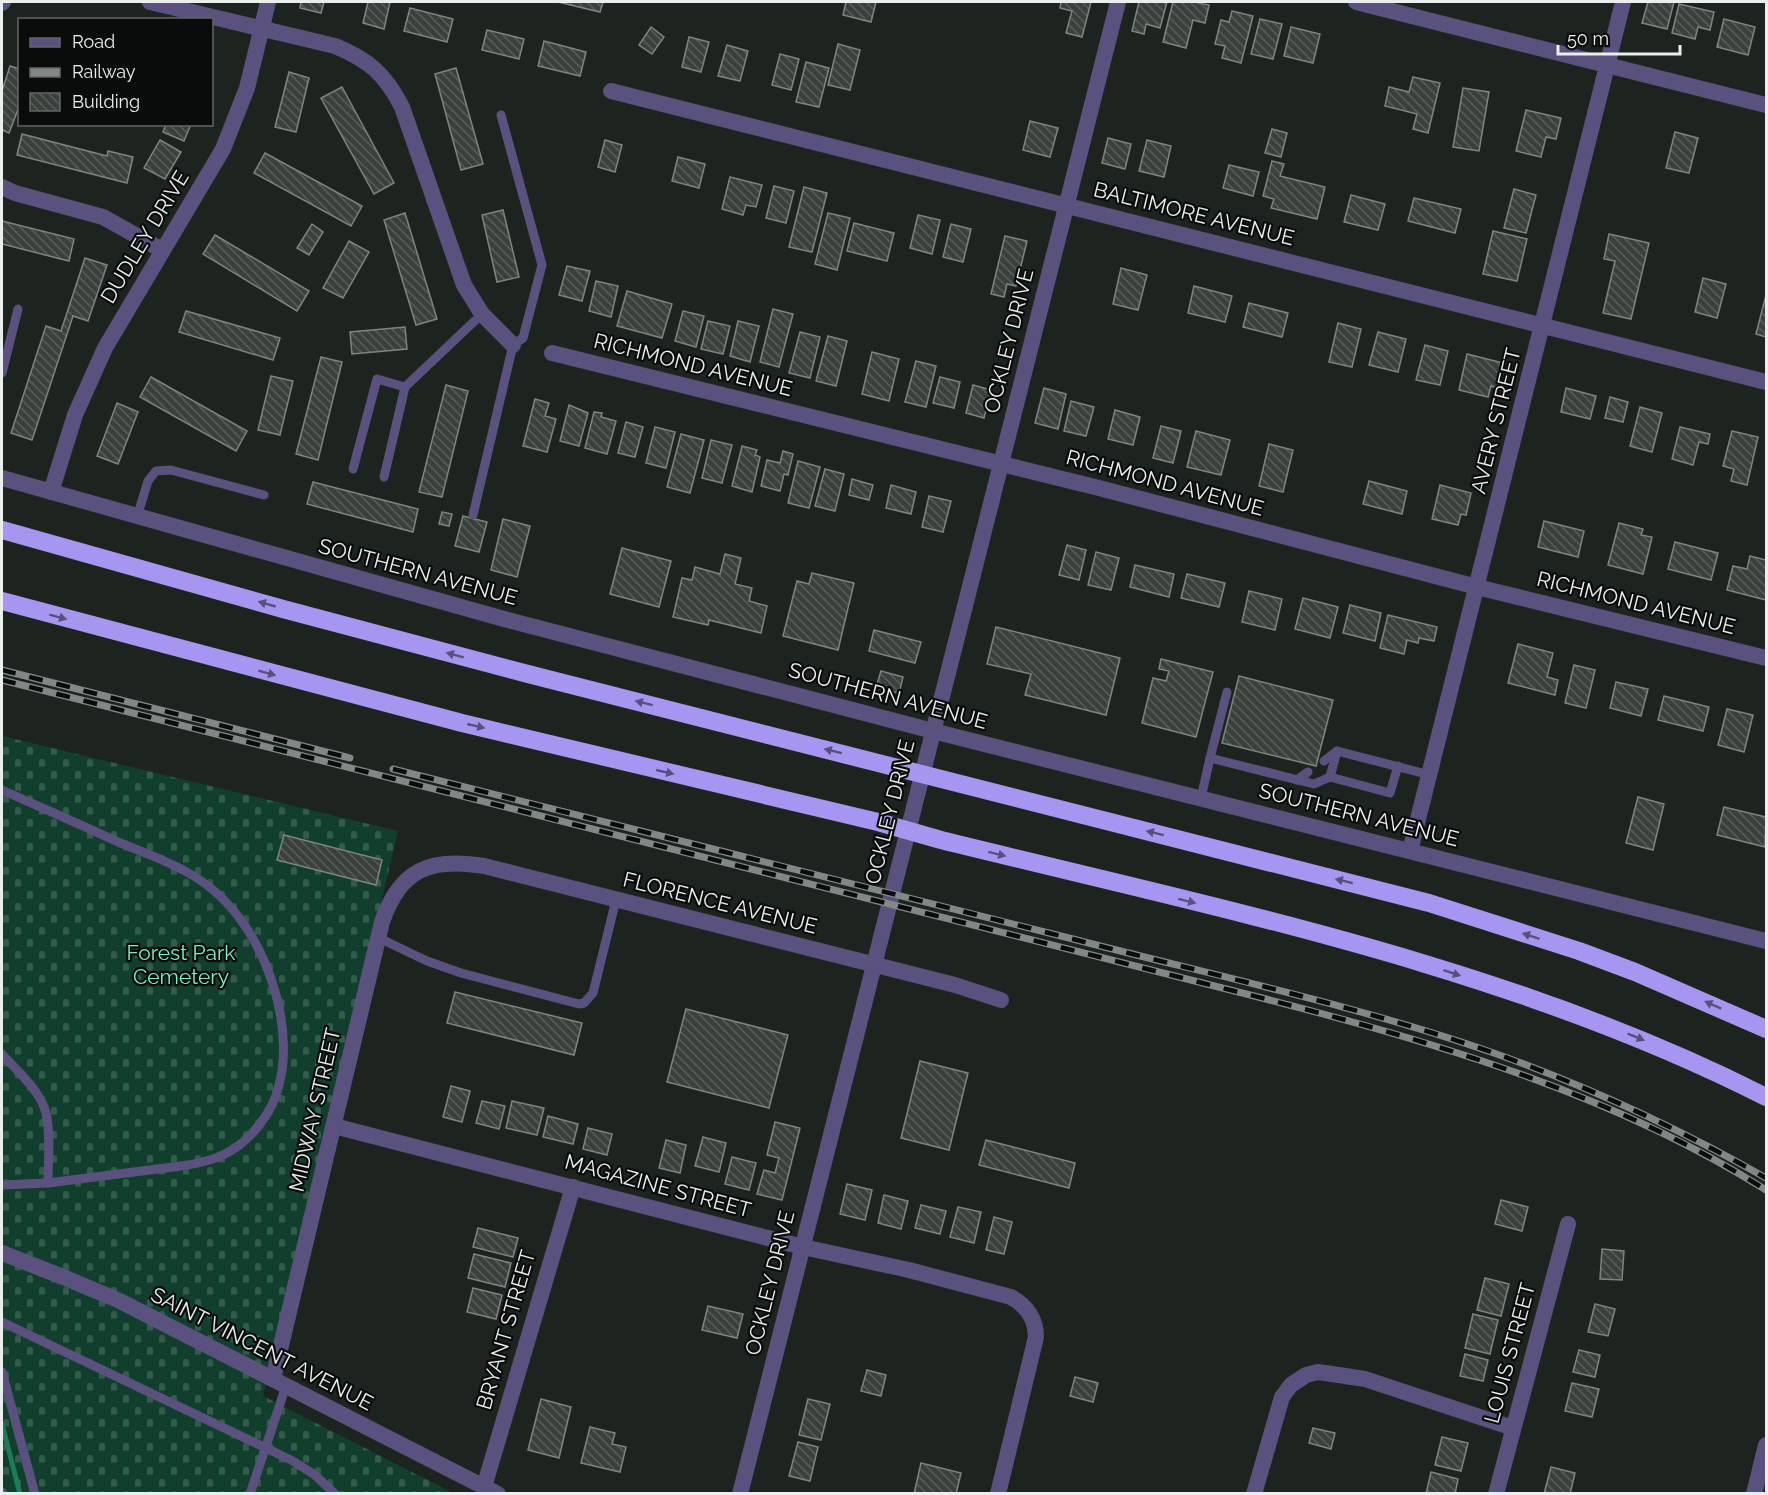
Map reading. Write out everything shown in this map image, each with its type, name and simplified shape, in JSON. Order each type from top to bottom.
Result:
[{"type":"highway","points":[[2,530],[283,609],[491,664],[1429,903],[1579,951],[1635,972],[1767,1029]]},
{"type":"highway","points":[[2,601],[462,723],[878,822],[941,840],[1356,943],[1535,1000],[1621,1031],[1767,1097]]},
{"type":"street","points":[[150,2],[335,46],[358,56],[377,70],[393,89],[406,118],[464,285],[482,314],[513,345]]},
{"type":"street","name":"DUDLEY DRIVE","points":[[51,492],[75,415],[105,348],[223,149],[247,88],[268,2]]},
{"type":"street","name":"OCKLEY DRIVE","points":[[740,1494],[1118,2]]},
{"type":"street","points":[[1356,2],[1767,105]]},
{"type":"street","name":"AVERY STREET","points":[[1410,851],[1623,2]]},
{"type":"street","name":"BALTIMORE AVENUE","points":[[611,91],[1767,382]]},
{"type":"street","points":[[2,187],[15,193],[103,217],[162,250]]},
{"type":"street","name":"RICHMOND AVENUE","points":[[552,353],[1767,658]]},
{"type":"street","name":"SOUTHERN AVENUE","points":[[2,478],[485,614],[933,731],[1767,941]]},
{"type":"street","name":"FLORENCE AVENUE","points":[[426,868],[447,862],[471,864],[956,985],[1001,1000]]},
{"type":"street","name":"MIDWAY STREET","points":[[280,1383],[334,1126],[387,909],[398,889],[416,873],[426,868]]},
{"type":"street","name":"MAGAZINE STREET","points":[[334,1126],[1011,1297],[1025,1306],[1033,1318],[1036,1329],[1034,1346],[1014,1420],[998,1494]]},
{"type":"street","name":"BRYANT STREET","points":[[491,1490],[573,1187]]},
{"type":"street","name":"LOUIS STREET","points":[[1496,1494],[1568,1224]]},
{"type":"street","name":"SAINT VINCENT AVENUE","points":[[2,1253],[120,1301],[491,1490]]},
{"type":"street","points":[[1254,1494],[1282,1397],[1291,1384],[1301,1377],[1318,1372],[1365,1379],[1513,1428]]},
{"type":"street","points":[[1759,1489],[1766,1445]]},
{"type":"lane","points":[[472,515],[513,345],[524,338],[542,265],[501,115]]},
{"type":"lane","points":[[2,373],[18,309]]},
{"type":"lane","points":[[384,477],[405,387],[482,314]]},
{"type":"lane","points":[[353,469],[377,379],[405,387]]},
{"type":"lane","points":[[137,517],[148,481],[156,471],[171,470],[264,495]]},
{"type":"lane","points":[[1201,798],[1227,692]]},
{"type":"lane","points":[[1337,751],[1430,775]]},
{"type":"lane","points":[[1324,761],[1337,751]]},
{"type":"lane","points":[[1330,777],[1337,751]]},
{"type":"lane","points":[[1210,758],[1314,784],[1330,777],[1390,793],[1398,766]]},
{"type":"lane","points":[[1297,780],[1308,772]]},
{"type":"lane","points":[[2,790],[179,868],[214,891],[236,913],[261,953],[272,981],[282,1019],[285,1057],[279,1088],[265,1116],[244,1141],[225,1154],[199,1163],[48,1182],[2,1185]]},
{"type":"lane","points":[[379,938],[427,961],[461,973],[579,1004],[584,1003],[593,993],[616,900]]},
{"type":"lane","points":[[2,1054],[32,1088],[46,1113],[48,1182]]},
{"type":"lane","points":[[2,1322],[299,1464],[335,1494]]},
{"type":"lane","points":[[2,1372],[35,1494]]},
{"type":"lane","points":[[250,1494],[280,1383]]},
{"type":"green space","name":"Forest Park Cemetery","points":[[2,736],[398,831],[263,1396],[453,1493],[2,1494]]},
{"type":"building","points":[[301,2],[324,2],[321,13],[300,8]]},
{"type":"building","points":[[368,2],[390,2],[384,29],[363,23]]},
{"type":"building","points":[[558,2],[603,2],[600,12]]},
{"type":"building","points":[[846,2],[876,2],[871,22],[843,15]]},
{"type":"building","points":[[1061,2],[1091,2],[1082,37],[1066,33],[1072,11],[1060,8]]},
{"type":"building","points":[[1139,2],[1167,2],[1160,28],[1146,24],[1144,34],[1132,31]]},
{"type":"building","points":[[1173,2],[1209,5],[1205,23],[1193,20],[1186,48],[1163,42]]},
{"type":"building","points":[[1648,2],[1674,2],[1667,29],[1642,23]]},
{"type":"building","points":[[1679,4],[1714,12],[1710,30],[1698,27],[1695,39],[1672,33]]},
{"type":"building","points":[[410,8],[453,19],[447,42],[404,31]]},
{"type":"building","points":[[1232,11],[1253,16],[1241,63],[1222,58],[1225,46],[1215,44],[1221,20],[1229,22]]},
{"type":"building","points":[[1260,19],[1282,24],[1273,59],[1251,54]]},
{"type":"building","points":[[1724,19],[1755,27],[1748,55],[1717,47]]},
{"type":"building","points":[[651,27],[664,37],[652,54],[639,45]]},
{"type":"building","points":[[1291,27],[1320,34],[1313,63],[1284,56]]},
{"type":"building","points":[[487,30],[524,39],[519,59],[482,50]]},
{"type":"building","points":[[689,37],[709,42],[701,72],[682,67]]},
{"type":"building","points":[[544,41],[586,52],[580,76],[538,66]]},
{"type":"building","points":[[838,44],[860,50],[850,90],[828,85]]},
{"type":"building","points":[[727,45],[748,51],[740,81],[718,76]]},
{"type":"building","points":[[780,54],[799,59],[791,90],[772,85]]},
{"type":"building","points":[[806,62],[829,68],[819,107],[796,102]]},
{"type":"building","points":[[10,66],[18,68],[18,109],[9,133],[2,130],[2,91]]},
{"type":"building","points":[[456,68],[483,164],[461,170],[435,74]]},
{"type":"building","points":[[289,72],[309,78],[296,132],[275,127]]},
{"type":"building","points":[[1413,77],[1440,83],[1428,133],[1413,129],[1417,114],[1385,106],[1389,87],[1409,92]]},
{"type":"building","points":[[342,87],[394,183],[374,194],[321,98]]},
{"type":"building","points":[[1463,88],[1489,92],[1479,151],[1453,147]]},
{"type":"building","points":[[1526,110],[1561,118],[1556,139],[1546,137],[1541,157],[1516,151]]},
{"type":"building","points":[[1030,121],[1058,128],[1050,157],[1023,150]]},
{"type":"building","points":[[165,126],[190,126],[184,141],[163,132]]},
{"type":"building","points":[[1272,129],[1287,133],[1281,157],[1265,153]]},
{"type":"building","points":[[1675,132],[1698,138],[1689,173],[1666,168]]},
{"type":"building","points":[[22,134],[107,156],[108,151],[133,157],[127,183],[17,155]]},
{"type":"building","points":[[1108,138],[1131,144],[1125,169],[1102,163]]},
{"type":"building","points":[[160,140],[181,152],[165,179],[144,168]]},
{"type":"building","points":[[605,140],[622,145],[615,172],[598,167]]},
{"type":"building","points":[[1147,140],[1171,146],[1164,177],[1139,171]]},
{"type":"building","points":[[265,153],[362,206],[351,226],[254,173]]},
{"type":"building","points":[[678,157],[705,164],[699,188],[672,181]]},
{"type":"building","points":[[1272,161],[1284,164],[1280,176],[1325,187],[1317,219],[1271,208],[1274,199],[1263,196]]},
{"type":"building","points":[[1229,165],[1259,172],[1253,196],[1223,188]]},
{"type":"building","points":[[730,177],[762,185],[756,207],[746,205],[743,215],[722,209]]},
{"type":"building","points":[[774,186],[794,191],[786,223],[766,218]]},
{"type":"building","points":[[804,187],[827,193],[812,252],[789,247]]},
{"type":"building","points":[[1514,189],[1536,195],[1526,233],[1504,228]]},
{"type":"building","points":[[1351,195],[1385,204],[1378,230],[1344,222]]},
{"type":"building","points":[[1414,198],[1461,209],[1455,233],[1408,221]]},
{"type":"building","points":[[503,210],[519,277],[497,282],[482,215]]},
{"type":"building","points":[[405,213],[437,319],[416,325],[384,220]]},
{"type":"building","points":[[828,213],[850,218],[837,270],[815,264]]},
{"type":"building","points":[[918,215],[940,220],[932,254],[910,248]]},
{"type":"building","points":[[2,221],[74,239],[69,261],[2,244]]},
{"type":"building","points":[[854,223],[894,233],[887,261],[847,251]]},
{"type":"building","points":[[312,224],[323,232],[309,255],[297,248]]},
{"type":"building","points":[[951,224],[971,229],[963,262],[943,257]]},
{"type":"building","points":[[1493,231],[1527,239],[1517,281],[1483,274]]},
{"type":"building","points":[[1609,234],[1649,243],[1631,319],[1603,313],[1615,261],[1604,259]]},
{"type":"building","points":[[215,235],[309,291],[297,311],[203,254]]},
{"type":"building","points":[[1005,236],[1027,241],[1016,286],[1007,284],[1004,297],[991,294]]},
{"type":"building","points":[[349,241],[369,252],[343,298],[323,288]]},
{"type":"building","points":[[85,258],[107,265],[88,321],[73,316],[32,440],[11,433],[46,326],[61,331]]},
{"type":"building","points":[[567,266],[590,271],[582,301],[559,295]]},
{"type":"building","points":[[1121,268],[1147,275],[1138,310],[1113,304]]},
{"type":"building","points":[[1703,278],[1726,284],[1717,318],[1695,312]]},
{"type":"building","points":[[596,281],[618,286],[611,317],[589,311]]},
{"type":"building","points":[[1194,286],[1232,296],[1225,322],[1188,313]]},
{"type":"building","points":[[627,291],[672,304],[662,338],[617,326]]},
{"type":"building","points":[[1766,295],[1766,337],[1756,334]]},
{"type":"building","points":[[1249,303],[1288,313],[1282,337],[1243,327]]},
{"type":"building","points":[[773,309],[793,314],[779,367],[760,362]]},
{"type":"building","points":[[186,311],[280,338],[273,360],[179,332]]},
{"type":"building","points":[[683,311],[704,316],[696,347],[675,341]]},
{"type":"building","points":[[708,321],[730,326],[723,354],[701,349]]},
{"type":"building","points":[[738,321],[759,326],[750,362],[730,356]]},
{"type":"building","points":[[1338,323],[1361,329],[1352,367],[1329,362]]},
{"type":"building","points":[[405,327],[407,349],[352,354],[350,332]]},
{"type":"building","points":[[800,332],[820,337],[810,378],[789,373]]},
{"type":"building","points":[[1378,332],[1406,339],[1398,372],[1369,365]]},
{"type":"building","points":[[828,336],[847,341],[836,386],[816,381]]},
{"type":"building","points":[[1425,345],[1448,351],[1440,385],[1416,380]]},
{"type":"building","points":[[872,352],[899,359],[889,401],[862,394]]},
{"type":"building","points":[[1467,354],[1503,363],[1497,388],[1491,386],[1488,397],[1459,390]]},
{"type":"building","points":[[321,357],[342,362],[318,460],[296,454]]},
{"type":"building","points":[[916,361],[936,366],[926,407],[905,402]]},
{"type":"building","points":[[271,376],[293,381],[280,435],[258,430]]},
{"type":"building","points":[[151,377],[247,431],[236,451],[140,397]]},
{"type":"building","points":[[940,377],[960,382],[954,408],[933,403]]},
{"type":"building","points":[[446,385],[468,391],[442,497],[419,492]]},
{"type":"building","points":[[973,385],[991,390],[984,418],[966,413]]},
{"type":"building","points":[[1044,388],[1066,394],[1058,429],[1035,423]]},
{"type":"building","points":[[1566,388],[1596,396],[1590,419],[1561,412]]},
{"type":"building","points":[[1610,397],[1628,402],[1623,422],[1605,418]]},
{"type":"building","points":[[535,399],[549,403],[545,416],[556,419],[547,452],[523,446]]},
{"type":"building","points":[[1071,401],[1094,407],[1086,436],[1064,431]]},
{"type":"building","points":[[117,403],[138,412],[118,464],[97,456]]},
{"type":"building","points":[[569,405],[588,413],[579,446],[560,441]]},
{"type":"building","points":[[1640,407],[1662,413],[1652,452],[1630,446]]},
{"type":"building","points":[[1115,410],[1140,417],[1133,445],[1108,439]]},
{"type":"building","points":[[594,412],[602,413],[601,417],[616,421],[607,454],[585,448]]},
{"type":"building","points":[[626,422],[643,427],[635,457],[618,453]]},
{"type":"building","points":[[1161,426],[1181,431],[1173,463],[1153,458]]},
{"type":"building","points":[[655,427],[675,432],[666,468],[646,463]]},
{"type":"building","points":[[1680,427],[1710,434],[1708,444],[1699,442],[1693,465],[1672,459]]},
{"type":"building","points":[[1196,431],[1230,440],[1221,475],[1187,467]]},
{"type":"building","points":[[1732,431],[1758,437],[1747,485],[1731,481],[1734,469],[1723,466]]},
{"type":"building","points":[[681,434],[704,440],[690,493],[667,487]]},
{"type":"building","points":[[711,440],[732,445],[722,483],[702,478]]},
{"type":"building","points":[[1269,444],[1293,450],[1283,492],[1259,486]]},
{"type":"building","points":[[742,446],[757,450],[755,455],[760,457],[752,492],[732,486]]},
{"type":"building","points":[[783,451],[793,454],[788,475],[784,474],[780,491],[761,486],[767,460],[780,463]]},
{"type":"building","points":[[798,461],[820,467],[809,508],[788,503]]},
{"type":"building","points":[[825,469],[844,474],[835,511],[815,506]]},
{"type":"building","points":[[852,479],[873,485],[869,500],[849,495]]},
{"type":"building","points":[[1369,481],[1407,491],[1402,514],[1363,504]]},
{"type":"building","points":[[313,482],[418,509],[413,532],[307,504]]},
{"type":"building","points":[[891,485],[916,492],[911,514],[886,508]]},
{"type":"building","points":[[1440,485],[1471,493],[1466,515],[1461,514],[1458,525],[1432,519]]},
{"type":"building","points":[[929,496],[951,501],[943,532],[922,527]]},
{"type":"building","points":[[442,512],[452,514],[449,526],[439,524]]},
{"type":"building","points":[[463,516],[487,522],[479,552],[455,546]]},
{"type":"building","points":[[503,519],[530,526],[517,577],[491,570]]},
{"type":"building","points":[[1544,521],[1584,531],[1578,557],[1538,547]]},
{"type":"building","points":[[1619,523],[1643,529],[1641,535],[1652,537],[1643,574],[1608,565]]},
{"type":"building","points":[[1675,542],[1718,553],[1711,580],[1668,569]]},
{"type":"building","points":[[1067,545],[1086,550],[1079,580],[1059,575]]},
{"type":"building","points":[[622,548],[671,561],[659,607],[610,594]]},
{"type":"building","points":[[1096,552],[1119,558],[1111,590],[1088,585]]},
{"type":"building","points":[[725,554],[741,558],[735,584],[752,588],[749,601],[767,606],[761,633],[709,620],[708,625],[673,617],[682,578],[692,580],[695,567],[720,574]]},
{"type":"building","points":[[1750,556],[1766,560],[1766,600],[1727,590],[1733,566],[1747,569]]},
{"type":"building","points":[[1135,565],[1174,574],[1169,597],[1130,587]]},
{"type":"building","points":[[812,573],[854,583],[838,650],[783,636],[797,581],[809,584]]},
{"type":"building","points":[[1187,574],[1225,583],[1219,607],[1181,598]]},
{"type":"building","points":[[1249,591],[1282,599],[1275,630],[1242,622]]},
{"type":"building","points":[[1303,598],[1338,607],[1330,638],[1295,629]]},
{"type":"building","points":[[1350,605],[1381,613],[1375,641],[1343,633]]},
{"type":"building","points":[[1388,615],[1437,627],[1434,641],[1419,638],[1418,643],[1407,640],[1404,654],[1380,648]]},
{"type":"building","points":[[996,627],[1120,658],[1106,715],[1025,695],[1031,674],[987,664]]},
{"type":"building","points":[[874,630],[921,642],[915,663],[869,651]]},
{"type":"building","points":[[1518,644],[1553,653],[1547,677],[1558,680],[1555,695],[1508,683]]},
{"type":"building","points":[[1161,659],[1213,672],[1196,737],[1142,723],[1153,678],[1166,681],[1169,671],[1159,669]]},
{"type":"building","points":[[1574,665],[1595,670],[1586,708],[1565,703]]},
{"type":"building","points":[[881,671],[903,677],[899,693],[876,688]]},
{"type":"building","points":[[1239,676],[1333,700],[1316,766],[1222,743]]},
{"type":"building","points":[[1616,682],[1648,689],[1641,716],[1610,708]]},
{"type":"building","points":[[1664,696],[1709,707],[1703,731],[1658,720]]},
{"type":"building","points":[[1727,709],[1753,715],[1744,752],[1718,745]]},
{"type":"building","points":[[1638,797],[1664,804],[1653,850],[1626,843]]},
{"type":"building","points":[[1724,807],[1766,817],[1765,847],[1717,835]]},
{"type":"building","points":[[284,835],[382,860],[376,885],[277,860]]},
{"type":"building","points":[[455,992],[582,1023],[574,1055],[447,1023]]},
{"type":"building","points":[[686,1009],[788,1035],[769,1108],[667,1082]]},
{"type":"building","points":[[920,1061],[968,1073],[949,1150],[901,1138]]},
{"type":"building","points":[[451,1086],[470,1091],[462,1122],[443,1117]]},
{"type":"building","points":[[482,1101],[505,1106],[499,1129],[476,1123]]},
{"type":"building","points":[[512,1101],[544,1108],[537,1135],[506,1128]]},
{"type":"building","points":[[548,1116],[578,1124],[573,1144],[543,1137]]},
{"type":"building","points":[[775,1122],[800,1128],[782,1200],[757,1194],[764,1170],[775,1173],[779,1158],[767,1155]]},
{"type":"building","points":[[588,1128],[612,1134],[607,1155],[583,1149]]},
{"type":"building","points":[[703,1137],[726,1143],[719,1172],[695,1166]]},
{"type":"building","points":[[666,1140],[686,1145],[680,1173],[659,1168]]},
{"type":"building","points":[[986,1140],[1075,1163],[1069,1188],[979,1165]]},
{"type":"building","points":[[732,1157],[756,1163],[749,1190],[725,1184]]},
{"type":"building","points":[[847,1184],[872,1190],[865,1220],[840,1214]]},
{"type":"building","points":[[884,1195],[908,1201],[901,1229],[878,1223]]},
{"type":"building","points":[[1501,1200],[1528,1207],[1522,1231],[1495,1224]]},
{"type":"building","points":[[921,1205],[946,1211],[940,1234],[915,1228]]},
{"type":"building","points":[[958,1207],[981,1212],[974,1243],[950,1237]]},
{"type":"building","points":[[994,1217],[1012,1222],[1004,1254],[986,1250]]},
{"type":"building","points":[[478,1228],[518,1238],[513,1257],[473,1247]]},
{"type":"building","points":[[1602,1249],[1624,1251],[1622,1280],[1600,1279]]},
{"type":"building","points":[[474,1254],[511,1263],[505,1287],[468,1278]]},
{"type":"building","points":[[1485,1278],[1509,1284],[1501,1316],[1477,1310]]},
{"type":"building","points":[[473,1288],[502,1295],[496,1319],[467,1312]]},
{"type":"building","points":[[1595,1304],[1615,1309],[1608,1336],[1588,1332]]},
{"type":"building","points":[[708,1306],[743,1314],[737,1338],[702,1330]]},
{"type":"building","points":[[1473,1314],[1498,1320],[1490,1354],[1465,1348]]},
{"type":"building","points":[[1579,1350],[1600,1355],[1595,1377],[1573,1372]]},
{"type":"building","points":[[1465,1354],[1488,1360],[1483,1381],[1460,1376]]},
{"type":"building","points":[[867,1370],[886,1375],[881,1396],[861,1391]]},
{"type":"building","points":[[1075,1377],[1098,1383],[1093,1402],[1070,1396]]},
{"type":"building","points":[[1572,1383],[1599,1389],[1592,1417],[1565,1411]]},
{"type":"building","points":[[541,1399],[571,1407],[559,1458],[528,1450]]},
{"type":"building","points":[[808,1399],[830,1404],[821,1440],[799,1435]]},
{"type":"building","points":[[590,1427],[615,1433],[612,1444],[626,1447],[620,1472],[581,1463]]},
{"type":"building","points":[[1313,1428],[1335,1433],[1331,1449],[1309,1443]]},
{"type":"building","points":[[1442,1437],[1468,1443],[1461,1471],[1435,1465]]},
{"type":"building","points":[[798,1442],[818,1447],[810,1481],[789,1476]]},
{"type":"building","points":[[921,1463],[961,1473],[956,1494],[914,1494]]},
{"type":"building","points":[[1551,1467],[1575,1473],[1570,1494],[1544,1494]]},
{"type":"building","points":[[1431,1472],[1458,1479],[1455,1494],[1426,1494]]},
{"type":"waterway","points":[[2,1424],[20,1494]]},
{"type":"railway","points":[[2,670],[350,758]]},
{"type":"railway","points":[[2,680],[1266,999],[1395,1034],[1524,1075],[1587,1099],[1708,1156],[1766,1190]]},
{"type":"railway","points":[[393,769],[1283,991],[1440,1035],[1491,1052],[1597,1094],[1666,1125],[1766,1178]]}]
